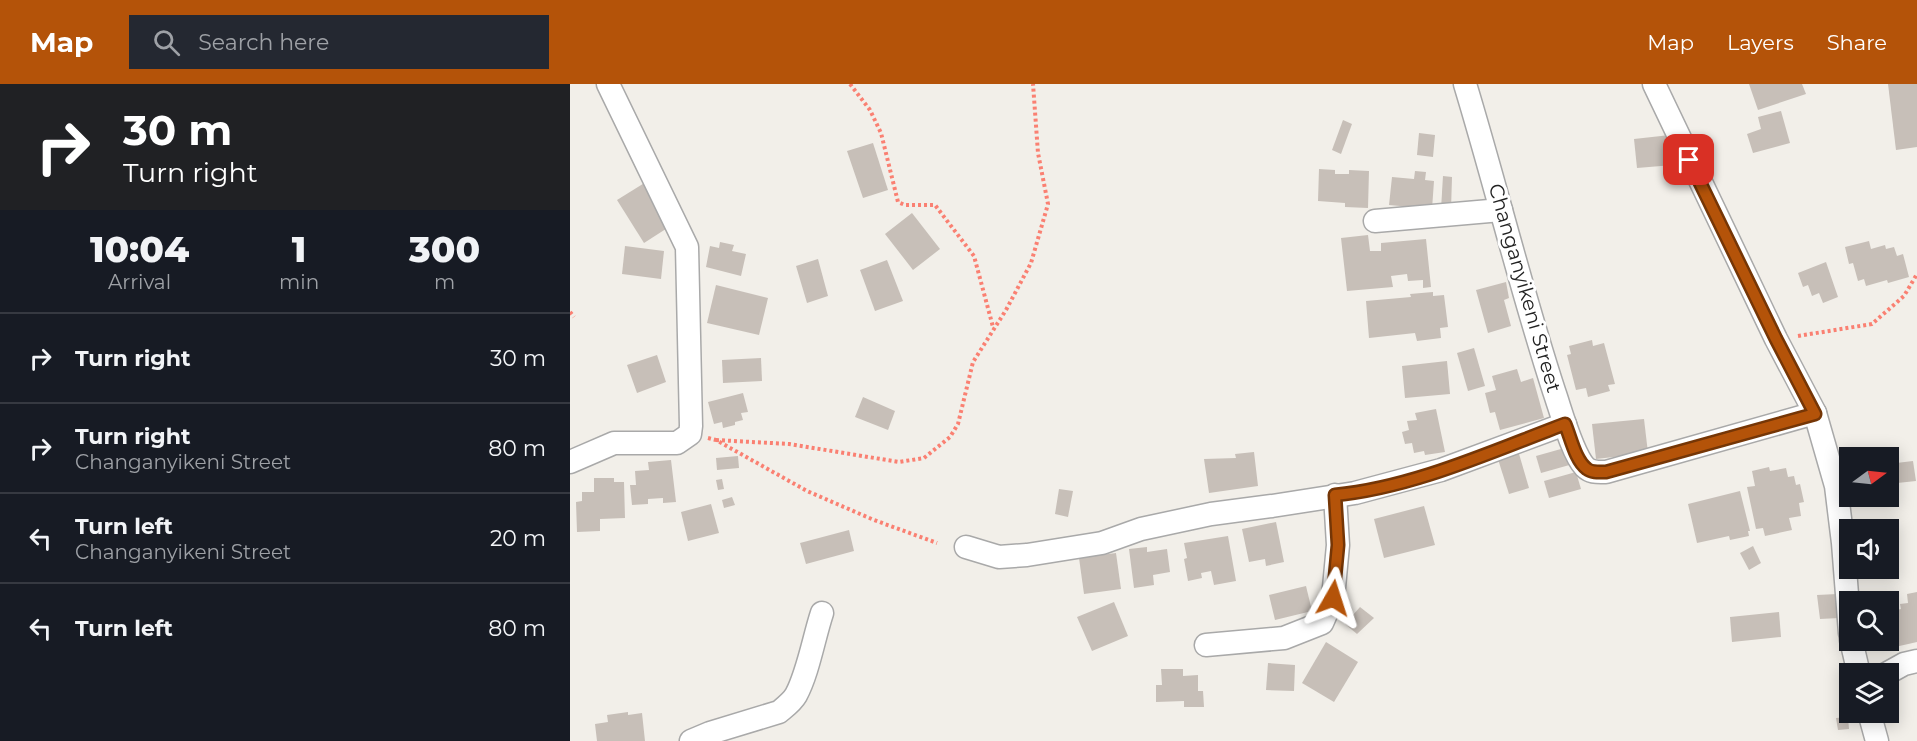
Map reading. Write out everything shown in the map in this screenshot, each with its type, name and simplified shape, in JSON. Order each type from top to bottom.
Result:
[{"type":"street","points":[[570,462],[614,443],[677,443],[690,434],[687,247],[608,84]]},
{"type":"street","name":"Changanyikeni Street","points":[[1465,84],[1542,354],[1565,424],[1580,461],[1587,469],[1594,472],[1606,472],[1815,414]]},
{"type":"street","points":[[1653,84],[1776,339],[1815,414],[1836,486],[1847,591]]},
{"type":"street","points":[[1375,221],[1501,210]]},
{"type":"street","points":[[966,547],[999,557],[1027,555],[1102,543],[1141,529],[1211,514],[1355,493],[1441,470],[1565,424]]},
{"type":"street","points":[[1206,645],[1284,638],[1322,623],[1333,598],[1338,545],[1335,495]]},
{"type":"street","points":[[691,741],[779,712],[787,706],[795,697],[801,682],[822,613]]},
{"type":"street","points":[[1899,667],[1917,661]]},
{"type":"street","points":[[1872,723],[1877,741]]},
{"type":"path","points":[[850,84],[870,110],[881,133],[898,202],[904,205],[935,205],[974,256],[993,327]]},
{"type":"path","points":[[690,434],[716,440],[789,444],[899,462],[924,458],[950,437],[958,424],[973,362],[993,327],[1006,310],[1031,263],[1048,204],[1038,153],[1033,84]]},
{"type":"path","points":[[1776,339],[1872,324],[1904,296],[1917,274]]},
{"type":"path","points":[[570,312],[574,318]]},
{"type":"path","points":[[716,440],[807,490],[874,520],[937,543]]},
{"type":"building","points":[[1749,84],[1802,84],[1806,94],[1758,110]]},
{"type":"building","points":[[1888,84],[1917,84],[1917,147],[1896,150]]},
{"type":"building","points":[[1781,111],[1790,143],[1753,153],[1747,134],[1761,129],[1758,117]]},
{"type":"building","points":[[1343,120],[1352,124],[1341,154],[1332,150]]},
{"type":"building","points":[[1419,133],[1435,135],[1433,157],[1417,155]]},
{"type":"building","points":[[1670,135],[1673,165],[1637,168],[1634,139]]},
{"type":"building","points":[[873,143],[888,190],[863,198],[847,151]]},
{"type":"building","points":[[1319,169],[1335,170],[1335,174],[1349,174],[1349,170],[1369,171],[1368,208],[1345,207],[1345,203],[1318,201]]},
{"type":"building","points":[[1415,171],[1426,172],[1425,180],[1434,181],[1432,209],[1389,205],[1392,177],[1414,179]]},
{"type":"building","points":[[1443,176],[1452,177],[1451,209],[1441,209]]},
{"type":"building","points":[[646,182],[672,225],[644,243],[617,200]]},
{"type":"building","points":[[912,213],[940,249],[913,270],[885,234]]},
{"type":"building","points":[[1368,235],[1370,251],[1381,251],[1381,243],[1426,239],[1431,287],[1423,288],[1423,280],[1408,281],[1407,274],[1391,276],[1393,287],[1347,291],[1341,238]]},
{"type":"building","points":[[1869,241],[1871,249],[1885,245],[1886,249],[1894,247],[1897,256],[1903,254],[1909,277],[1866,286],[1864,279],[1858,281],[1853,263],[1849,264],[1845,247]]},
{"type":"building","points":[[720,242],[734,245],[732,251],[746,254],[741,276],[706,267],[710,246],[719,248]]},
{"type":"building","points":[[625,246],[664,251],[661,279],[622,274]]},
{"type":"building","points":[[818,259],[828,296],[807,303],[796,266]]},
{"type":"building","points":[[887,260],[903,301],[875,311],[860,270]]},
{"type":"building","points":[[1826,262],[1838,297],[1823,303],[1819,293],[1812,296],[1808,285],[1803,287],[1798,273]]},
{"type":"building","points":[[1506,282],[1509,298],[1504,300],[1511,326],[1488,333],[1476,290]]},
{"type":"building","points":[[716,285],[768,298],[759,335],[707,323]]},
{"type":"building","points":[[1433,292],[1433,296],[1444,295],[1448,327],[1440,328],[1441,338],[1417,341],[1415,333],[1369,338],[1366,301],[1411,297],[1410,294]]},
{"type":"building","points":[[1592,340],[1593,346],[1604,343],[1615,384],[1608,385],[1610,391],[1588,397],[1586,388],[1576,390],[1567,355],[1571,354],[1569,346]]},
{"type":"building","points":[[1474,348],[1485,386],[1468,391],[1457,353]]},
{"type":"building","points":[[657,355],[666,382],[637,393],[627,365]]},
{"type":"building","points":[[761,358],[762,381],[723,383],[722,360]]},
{"type":"building","points":[[1447,361],[1450,394],[1405,398],[1402,366]]},
{"type":"building","points":[[1517,369],[1521,382],[1533,378],[1544,418],[1500,430],[1495,412],[1490,413],[1485,393],[1496,390],[1492,376]]},
{"type":"building","points":[[743,393],[748,412],[741,413],[743,420],[723,428],[722,422],[714,424],[708,402]]},
{"type":"building","points":[[863,397],[895,411],[888,430],[855,417]]},
{"type":"building","points":[[1436,409],[1445,452],[1425,455],[1424,451],[1414,453],[1412,443],[1405,444],[1402,432],[1409,430],[1407,421],[1417,420],[1415,413]]},
{"type":"building","points":[[1644,419],[1648,453],[1596,459],[1592,424]]},
{"type":"building","points":[[1517,447],[1529,488],[1509,494],[1496,453]]},
{"type":"building","points":[[1568,447],[1573,464],[1541,473],[1536,456]]},
{"type":"building","points":[[1254,452],[1258,486],[1209,493],[1204,459],[1236,458],[1235,454]]},
{"type":"building","points":[[738,456],[739,468],[717,470],[716,458]]},
{"type":"building","points":[[671,460],[676,502],[663,503],[663,498],[648,499],[648,504],[632,505],[630,485],[636,485],[635,471],[649,470],[648,462]]},
{"type":"building","points":[[1913,461],[1916,481],[1899,483],[1899,463]]},
{"type":"building","points":[[1769,467],[1770,471],[1786,468],[1788,477],[1794,476],[1796,485],[1800,484],[1804,502],[1799,503],[1801,516],[1789,518],[1792,530],[1765,536],[1763,528],[1756,529],[1747,487],[1755,486],[1752,471]]},
{"type":"building","points":[[1576,472],[1581,489],[1549,498],[1544,481]]},
{"type":"building","points":[[594,478],[614,478],[614,482],[624,482],[625,518],[600,519],[600,531],[577,532],[576,502],[582,501],[582,492],[594,492]]},
{"type":"building","points":[[722,479],[724,489],[718,490],[716,480]]},
{"type":"building","points":[[1059,489],[1073,491],[1068,517],[1055,514]]},
{"type":"building","points":[[1740,491],[1750,531],[1748,531],[1749,536],[1730,540],[1729,536],[1697,543],[1688,504]]},
{"type":"building","points":[[732,497],[735,505],[724,508],[722,500]]},
{"type":"building","points":[[711,504],[719,533],[688,541],[681,512]]},
{"type":"building","points":[[1424,506],[1435,545],[1384,558],[1374,519]]},
{"type":"building","points":[[1276,522],[1284,562],[1266,566],[1265,559],[1249,562],[1242,529]]},
{"type":"building","points":[[849,530],[854,551],[806,564],[800,543]]},
{"type":"building","points":[[1228,536],[1236,581],[1214,585],[1211,571],[1201,573],[1202,578],[1188,581],[1184,543]]},
{"type":"building","points":[[1753,546],[1761,563],[1749,570],[1740,553]]},
{"type":"building","points":[[1147,547],[1147,552],[1167,549],[1170,572],[1153,575],[1154,585],[1134,588],[1129,549]]},
{"type":"building","points":[[1116,553],[1121,589],[1084,594],[1079,558]]},
{"type":"building","points":[[1306,586],[1312,611],[1275,620],[1269,595]]},
{"type":"building","points":[[1917,592],[1917,642],[1899,646],[1899,609],[1901,609],[1900,604],[1908,603],[1907,594]]},
{"type":"building","points":[[1837,594],[1839,618],[1820,619],[1817,595]]},
{"type":"building","points":[[1114,602],[1128,636],[1092,651],[1077,617]]},
{"type":"building","points":[[1360,607],[1374,618],[1357,634],[1345,624]]},
{"type":"building","points":[[1779,612],[1781,637],[1732,642],[1730,617]]},
{"type":"building","points":[[1326,642],[1358,662],[1334,702],[1302,683]]},
{"type":"building","points":[[1268,663],[1295,665],[1294,691],[1266,690]]},
{"type":"building","points":[[1161,669],[1183,669],[1183,676],[1198,675],[1198,691],[1203,691],[1204,707],[1184,707],[1184,701],[1156,702],[1156,685],[1162,685]]},
{"type":"building","points":[[628,712],[628,715],[642,713],[645,741],[597,741],[595,724],[608,722],[607,715]]},
{"type":"building","points":[[1836,718],[1839,718],[1839,723],[1848,723],[1849,729],[1838,730]]},
{"type":"route","points":[[1333,598],[1338,545],[1335,495],[1355,493],[1441,470],[1565,424],[1580,461],[1587,469],[1594,472],[1606,472],[1815,414],[1689,160]]}]
